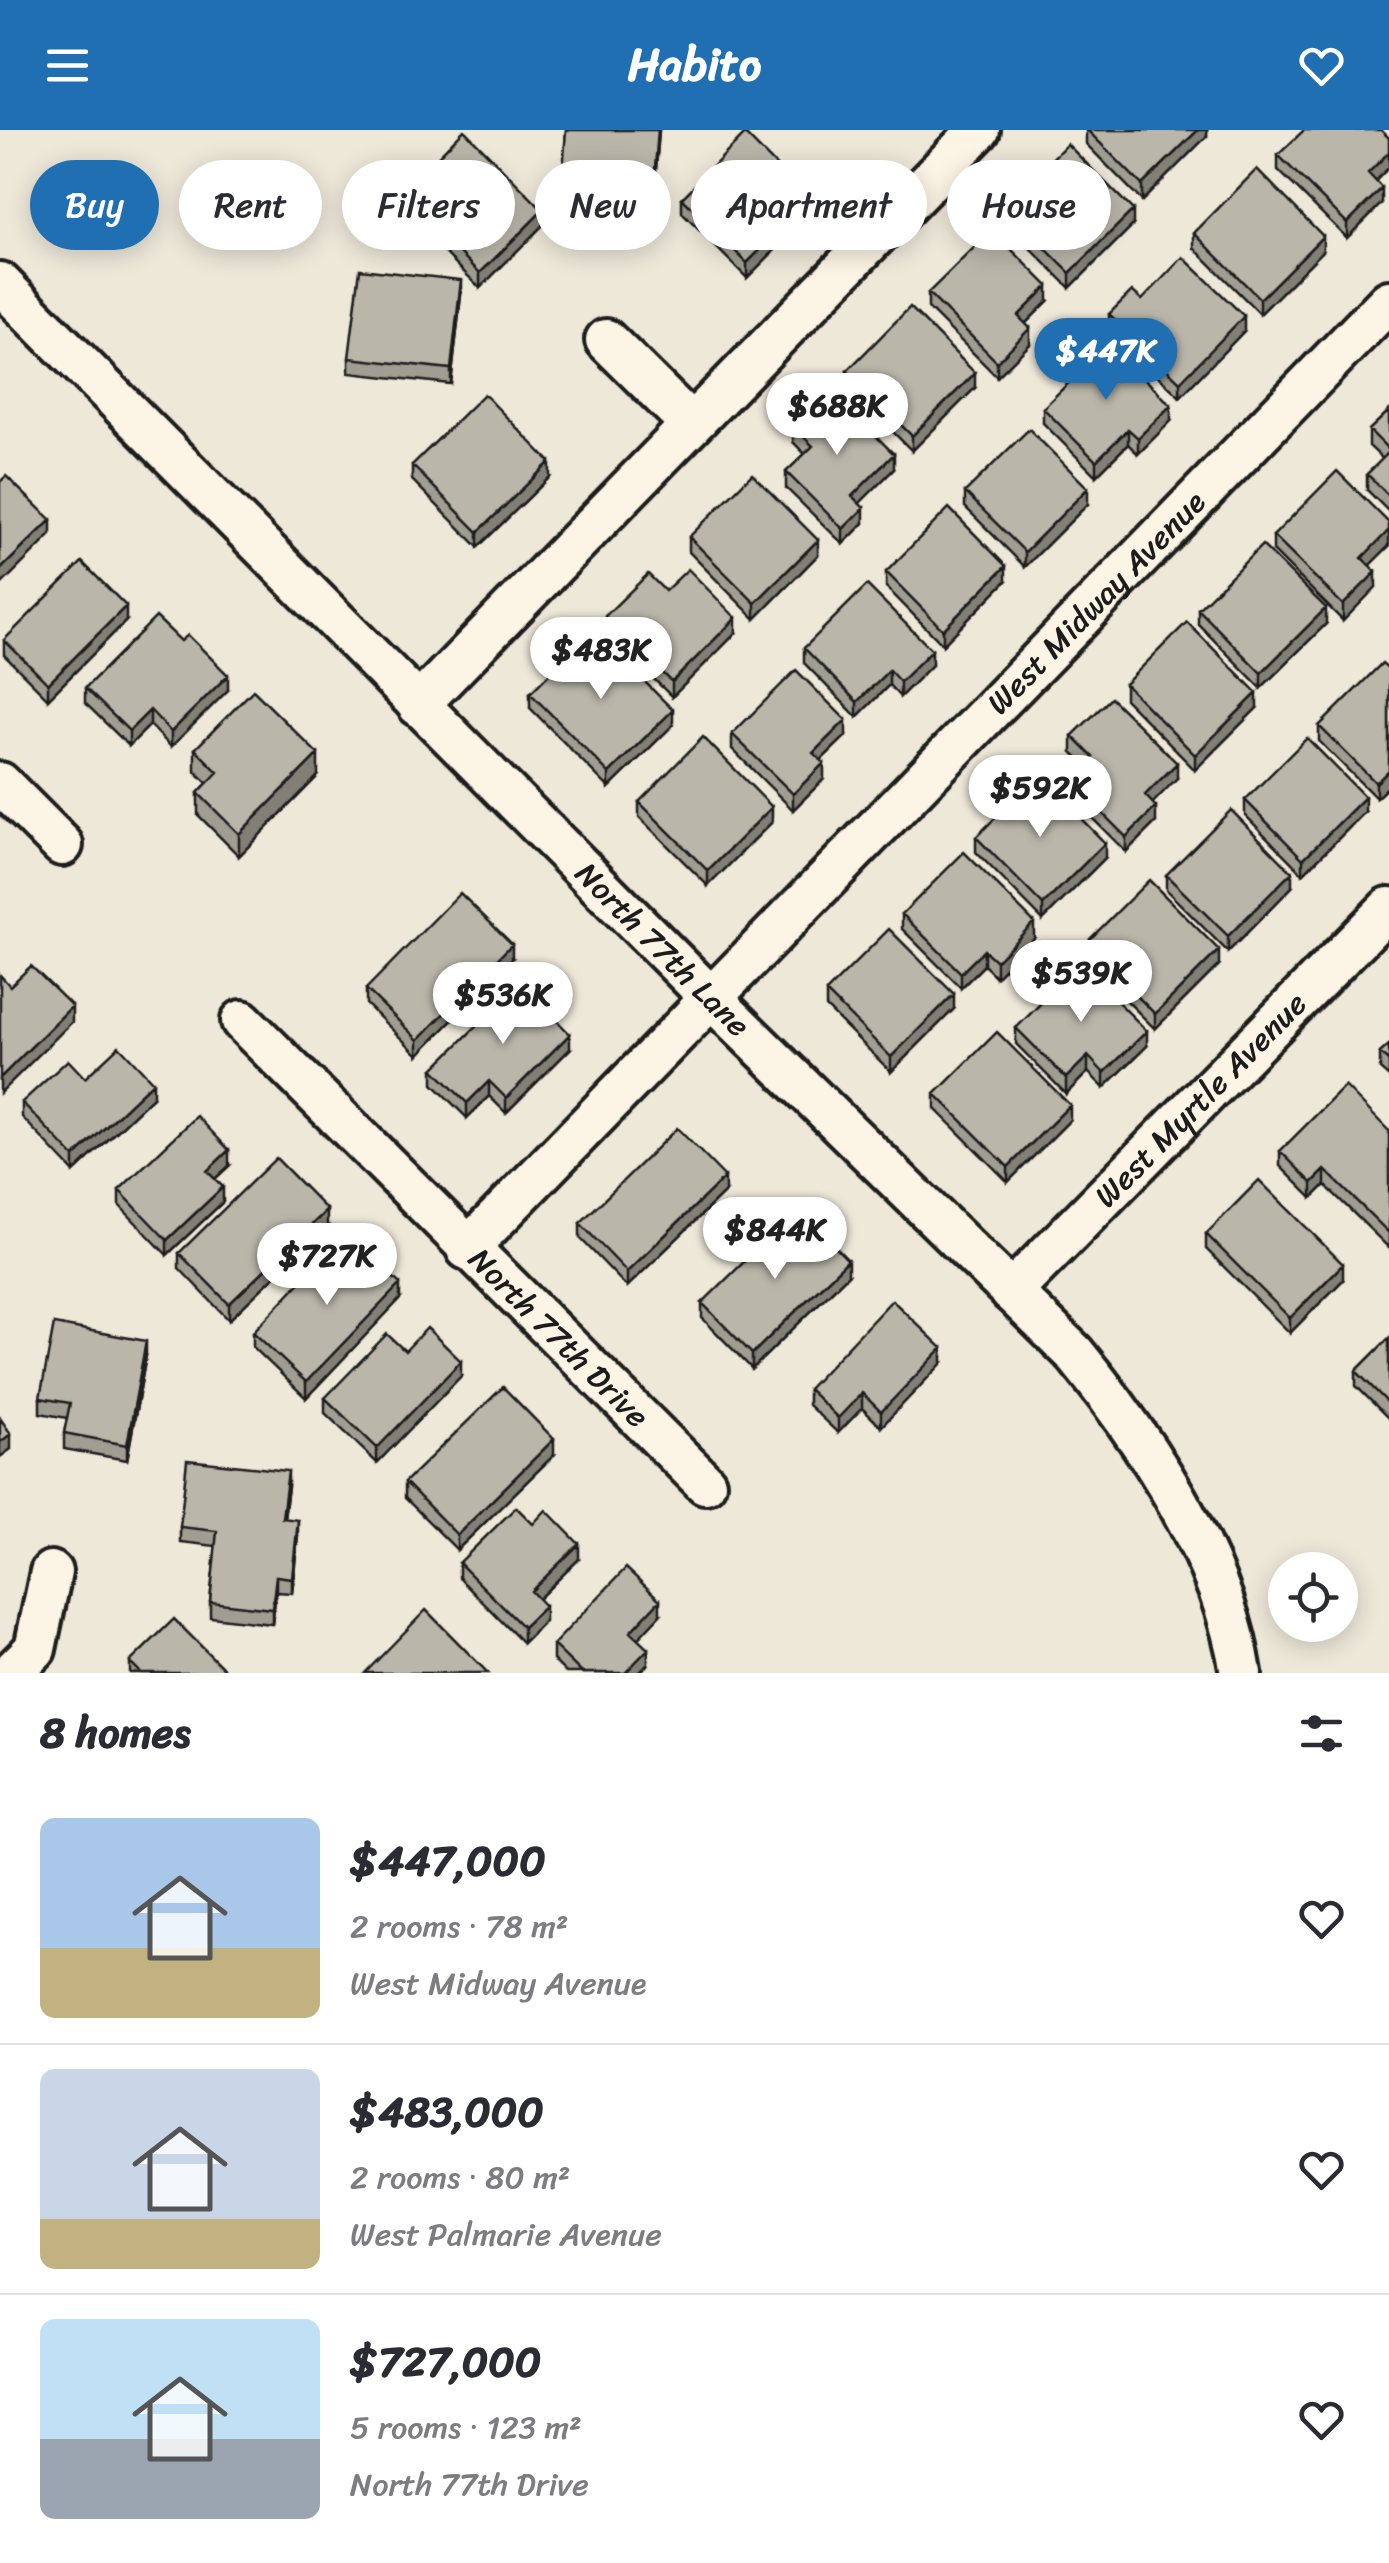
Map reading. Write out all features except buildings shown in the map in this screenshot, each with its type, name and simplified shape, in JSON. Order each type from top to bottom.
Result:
[{"type":"street","points":[[418,705],[979,130]]},
{"type":"street","name":"North 77th Lane","points":[[0,283],[712,999],[1087,1369],[1125,1415],[1202,1554],[1236,1639],[1242,1673]]},
{"type":"street","name":"West Midway Avenue","points":[[466,1249],[1389,300]]},
{"type":"street","points":[[606,340],[691,424]]},
{"type":"street","points":[[0,784],[62,845]]},
{"type":"street","name":"West Myrtle Avenue","points":[[1011,1292],[1389,908]]},
{"type":"street","name":"North 77th Drive","points":[[242,1022],[704,1483]]},
{"type":"street","points":[[12,1673],[35,1650],[52,1572]]}]
